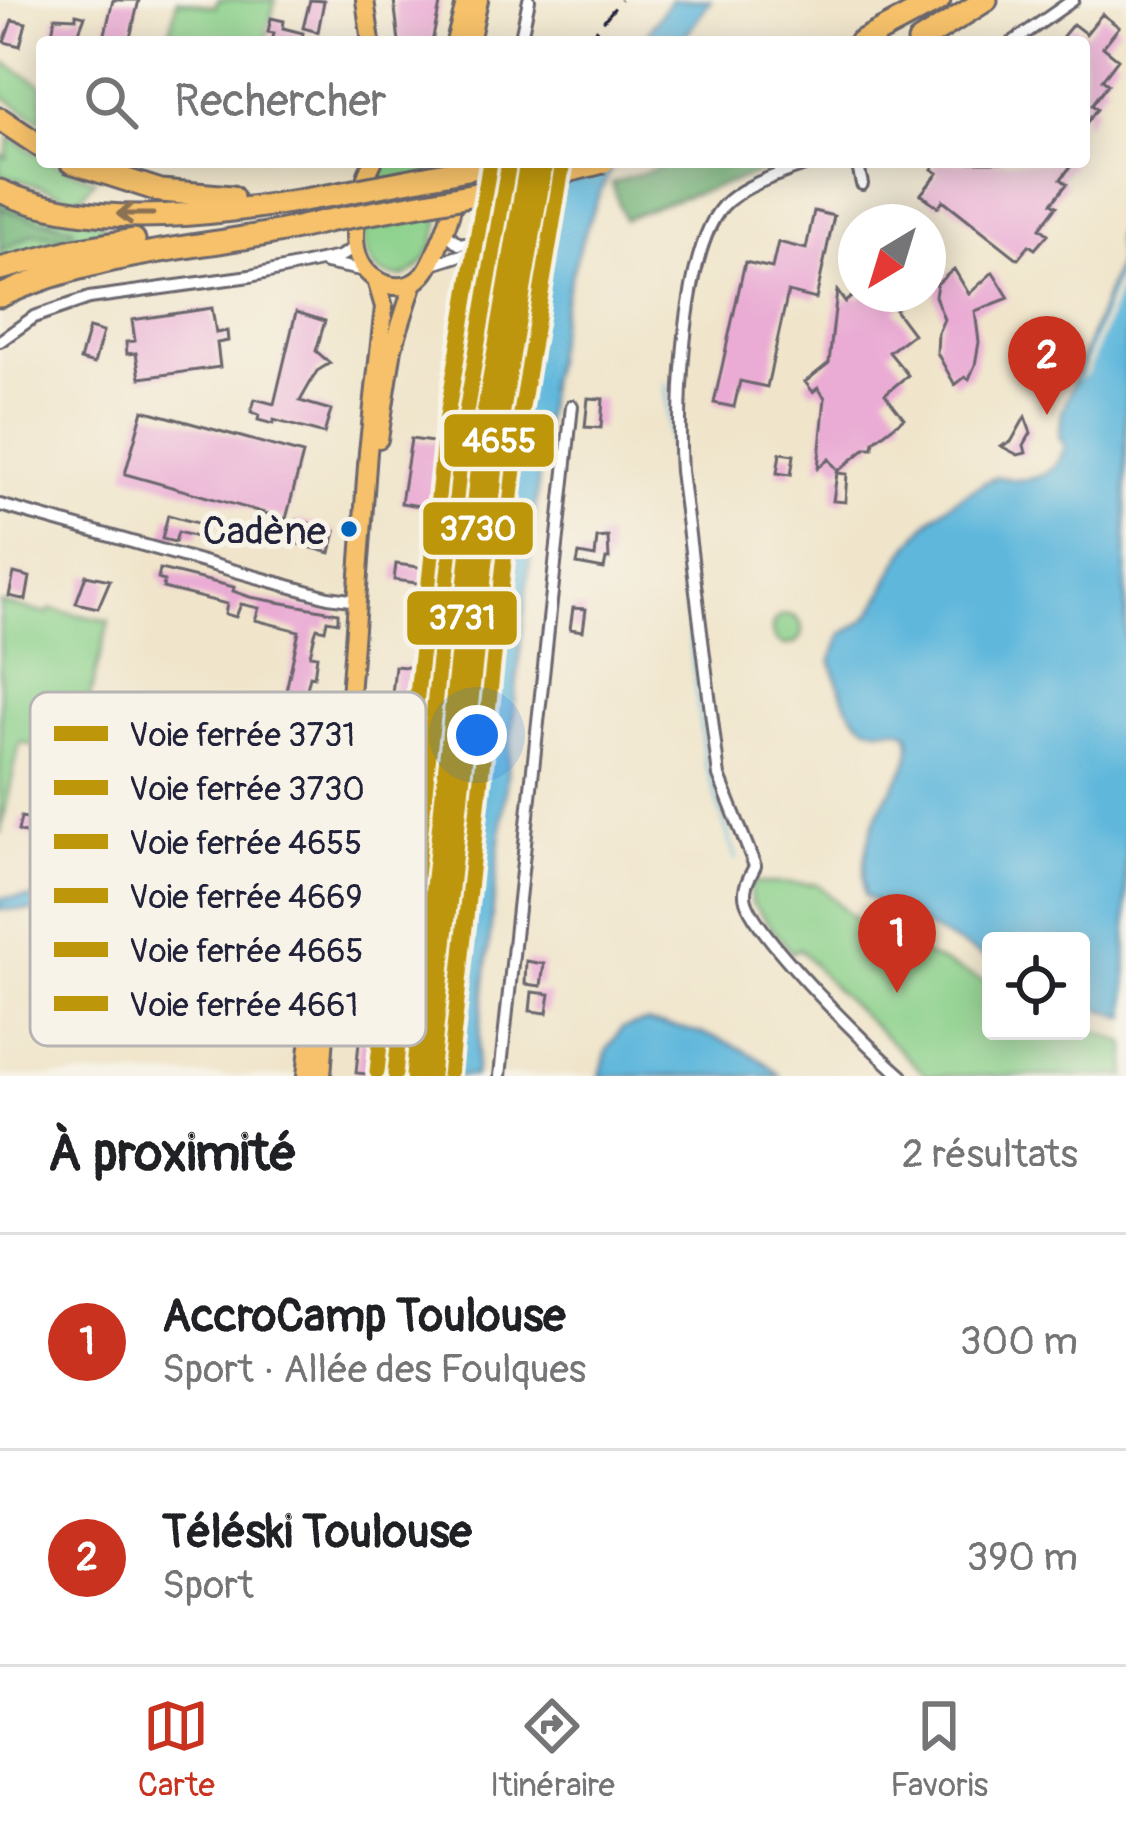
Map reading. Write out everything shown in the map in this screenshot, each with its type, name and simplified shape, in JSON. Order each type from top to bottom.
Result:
[{"type":"highway","points":[[871,36],[939,0]]},
{"type":"highway","points":[[929,36],[986,0]]},
{"type":"highway","points":[[0,119],[36,143]]},
{"type":"highway","points":[[88,168],[174,193],[331,196]]},
{"type":"highway","points":[[0,191],[63,209],[119,214],[207,211],[331,196],[469,168]]},
{"type":"highway","points":[[0,296],[53,274],[117,256],[284,232],[580,168]]},
{"type":"highway","points":[[0,269],[116,242],[327,221]]},
{"type":"main road","points":[[365,0],[370,36]]},
{"type":"main road","points":[[457,36],[466,0]]},
{"type":"main road","points":[[471,36],[479,0]]},
{"type":"main road","points":[[350,692],[375,361],[384,308],[356,247],[362,190],[371,168]]},
{"type":"main road","points":[[366,511],[392,348],[414,282],[430,265],[454,200],[450,168]]},
{"type":"main road","points":[[371,275],[394,286],[414,282]]},
{"type":"main road","points":[[306,1076],[309,1046]]},
{"type":"main road","points":[[322,1076],[324,1046]]},
{"type":"street","points":[[521,36],[529,0]]},
{"type":"street","points":[[1022,36],[1073,0]]},
{"type":"street","points":[[430,265],[466,255],[482,239],[498,168]]},
{"type":"street","points":[[797,168],[729,201],[708,228],[694,279],[682,370],[681,471],[719,776],[755,866],[745,888],[746,899],[782,950],[851,1028],[902,1076]]},
{"type":"street","points":[[858,168],[862,184]]},
{"type":"street","points":[[444,231],[465,245],[482,239]]},
{"type":"street","points":[[0,341],[34,317],[89,298],[200,285],[344,256],[356,247]]},
{"type":"street","points":[[316,262],[371,275]]},
{"type":"street","points":[[500,1076],[572,406]]},
{"type":"street","points":[[0,505],[328,597],[358,601]]},
{"type":"green space","points":[[177,0],[215,7],[218,0],[275,0],[267,36],[169,36]]},
{"type":"green space","points":[[0,60],[36,81],[36,118],[0,94]]},
{"type":"green space","points":[[9,137],[36,153],[36,168],[66,168],[95,180],[79,199],[0,174],[0,153],[7,158]]},
{"type":"green space","points":[[379,168],[436,168],[441,209],[433,244],[415,270],[402,277],[384,274],[365,249],[369,194]]},
{"type":"green space","points":[[657,168],[773,168],[624,220],[612,183]]},
{"type":"green space","points":[[0,200],[103,223],[104,238],[0,261],[0,252],[33,233],[62,226],[0,207]]},
{"type":"green space","points":[[0,208],[71,226],[74,232],[63,237],[33,233],[0,252]]},
{"type":"green space","points":[[0,603],[109,621],[91,692],[30,692],[30,744],[20,742],[0,835]]},
{"type":"green space","points":[[787,615],[802,630],[787,645],[772,630]]},
{"type":"green space","points":[[750,883],[818,884],[864,928],[982,980],[982,1040],[1090,1040],[1090,1028],[1126,1044],[1126,1076],[927,1076],[799,948],[792,953],[751,902]]},
{"type":"water","points":[[671,0],[711,0],[685,36],[645,36]]},
{"type":"water","points":[[571,168],[611,168],[572,273],[548,389],[475,1076],[443,1076],[516,378],[537,266]]},
{"type":"water","points":[[1126,211],[1126,1018],[1090,1005],[1090,932],[982,932],[982,955],[865,896],[872,831],[906,765],[910,744],[908,733],[868,726],[852,713],[831,661],[842,634],[869,615],[904,553],[940,511],[993,478],[1033,478],[1059,461],[1065,446],[1059,436],[1062,412],[1119,261],[1116,237]]},
{"type":"water","points":[[0,898],[30,898],[30,911],[0,909]]},
{"type":"water","points":[[646,1022],[718,1039],[751,1054],[781,1076],[600,1076],[607,1050],[622,1028]]},
{"type":"pier","points":[[1126,253],[1126,271],[1087,375],[1072,381],[1082,374]]},
{"type":"building","points":[[113,0],[139,0],[130,36],[104,36]]},
{"type":"building","points":[[310,0],[324,1],[318,32],[303,28]]},
{"type":"building","points":[[394,0],[441,0],[433,36],[398,36]]},
{"type":"building","points":[[76,14],[85,16],[77,36],[52,34],[55,17],[76,18]]},
{"type":"building","points":[[1102,14],[1119,27],[1103,47],[1118,59],[1102,80],[1108,84],[1092,105],[1097,109],[1090,118],[1090,36],[1063,36],[1073,24],[1086,34]]},
{"type":"building","points":[[271,18],[284,21],[283,28],[303,33],[273,36],[268,32]]},
{"type":"building","points":[[12,20],[26,23],[20,46],[4,42]]},
{"type":"building","points":[[933,168],[1069,168],[1061,179],[1067,184],[1052,203],[1057,206],[1040,228],[1048,234],[1035,249],[1029,245],[1018,259],[943,200],[934,204],[921,194],[938,173]]},
{"type":"building","points":[[814,211],[834,216],[816,299],[788,292],[767,387],[740,381],[734,407],[714,403],[745,262],[772,268],[778,242],[806,249]]},
{"type":"building","points":[[954,269],[969,294],[993,272],[1009,298],[975,311],[979,342],[975,365],[969,379],[955,385],[937,353],[941,312],[946,312],[946,276]]},
{"type":"building","points":[[837,291],[838,312],[896,312],[913,334],[889,352],[908,375],[885,394],[904,418],[874,441],[873,448],[866,448],[838,471],[829,459],[818,468],[825,398],[805,382],[829,363]]},
{"type":"building","points":[[212,308],[216,333],[227,331],[228,341],[217,343],[220,367],[140,378],[136,353],[127,354],[126,342],[135,341],[132,320]]},
{"type":"building","points":[[296,312],[325,321],[316,351],[330,363],[317,371],[300,401],[331,410],[324,434],[258,420],[259,415],[251,412],[255,399],[274,404]]},
{"type":"building","points":[[89,328],[103,332],[94,364],[80,360]]},
{"type":"building","points":[[588,398],[603,399],[601,428],[585,427]]},
{"type":"building","points":[[143,410],[303,454],[286,519],[125,474]]},
{"type":"building","points":[[1025,417],[1031,433],[1024,445],[1026,453],[1018,455],[1001,446],[1011,442]]},
{"type":"building","points":[[411,439],[454,445],[444,510],[401,503]]},
{"type":"building","points":[[780,453],[794,455],[791,475],[777,473]]},
{"type":"building","points":[[837,473],[847,474],[845,502],[833,501]]},
{"type":"building","points":[[168,515],[201,524],[197,537],[178,532],[175,542],[162,539]]},
{"type":"building","points":[[298,520],[335,531],[330,553],[294,543]]},
{"type":"building","points":[[608,537],[609,559],[604,569],[577,564],[579,554],[595,557],[597,538]]},
{"type":"building","points":[[396,564],[426,568],[424,584],[394,580]]},
{"type":"building","points":[[160,569],[234,587],[233,591],[250,597],[338,613],[338,622],[327,620],[325,630],[317,628],[310,655],[317,656],[314,677],[310,676],[306,692],[286,692],[299,631],[255,620],[259,608],[241,604],[236,617],[225,614],[227,604],[163,588],[164,581],[158,579]]},
{"type":"building","points":[[14,573],[30,577],[26,600],[9,596]]},
{"type":"building","points":[[86,575],[110,580],[98,608],[76,603]]},
{"type":"building","points":[[573,608],[586,609],[583,631],[570,629]]},
{"type":"building","points":[[428,617],[439,619],[436,645],[426,644]]},
{"type":"building","points":[[419,660],[429,661],[426,692],[392,692],[395,666],[418,668]]},
{"type":"building","points":[[21,817],[30,819],[30,835],[18,831]]},
{"type":"building","points":[[526,961],[544,964],[541,986],[525,984]]},
{"type":"building","points":[[532,992],[550,994],[547,1013],[530,1011]]},
{"type":"building","points":[[359,1046],[393,1046],[390,1076],[356,1073]]},
{"type":"waterway","points":[[666,384],[674,510],[705,762],[736,859]]},
{"type":"railway","points":[[591,36],[621,0]]},
{"type":"railway","points":[[528,180],[532,168]]},
{"type":"rail line","name":"4661","points":[[417,692],[446,422],[489,168]]},
{"type":"rail line","name":"4669","points":[[426,782],[464,424],[508,168]]},
{"type":"rail line","name":"3731","points":[[426,954],[482,426],[526,168]]},
{"type":"rail line","name":"3730","points":[[426,1019],[489,426],[531,168]]},
{"type":"rail line","name":"4655","points":[[431,1076],[500,428],[544,168]]},
{"type":"rail line","name":"4665","points":[[449,1076],[518,431],[562,168]]},
{"type":"rail line","name":"4661","points":[[377,1072],[380,1046]]},
{"type":"rail line","name":"4669","points":[[395,1074],[398,1046]]},
{"type":"rail line","name":"3731","points":[[413,1076],[416,1046]]},
{"type":"rail line","name":"3730","points":[[420,1076],[423,1046]]},
{"type":"place","name":"Téléski Toulouse","points":[[1047,415]]},
{"type":"place","name":"Cadène","points":[[349,529]]},
{"type":"place","name":"AccroCamp Toulouse","points":[[897,993]]}]
